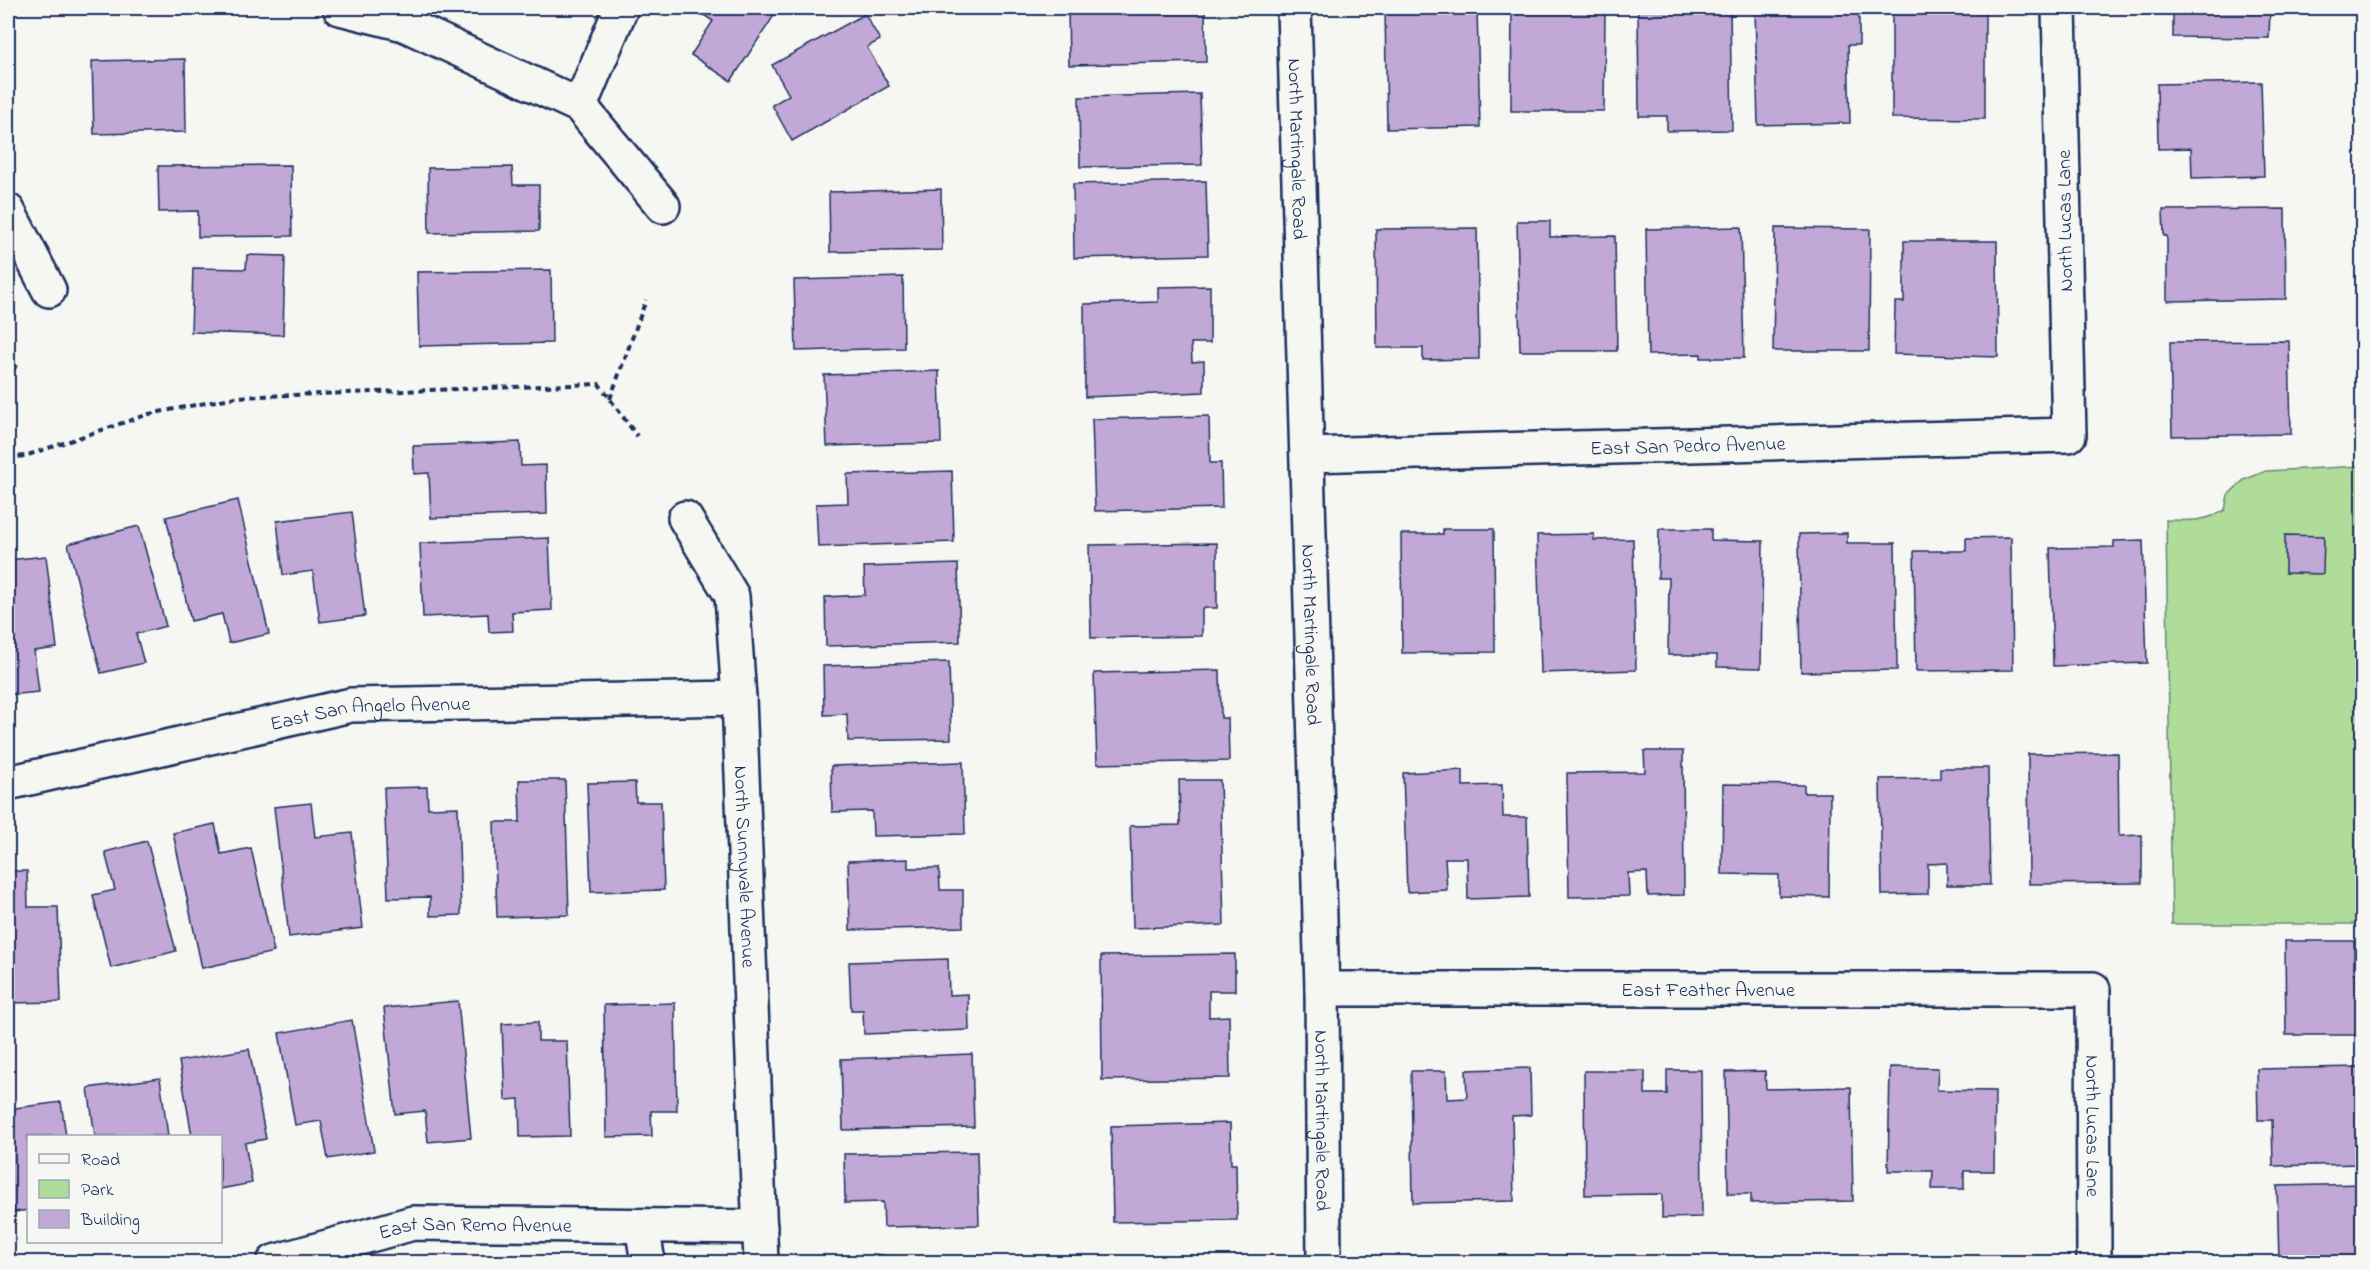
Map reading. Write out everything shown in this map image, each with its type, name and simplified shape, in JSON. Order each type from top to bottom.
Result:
[{"type":"street","points":[[340,8],[404,24],[580,106],[663,206]]},
{"type":"street","points":[[580,106],[621,8]]},
{"type":"street","name":"North Martingale Road","points":[[1294,8],[1322,989],[1324,1263]]},
{"type":"street","name":"North Lucas Lane","points":[[2060,8],[2069,435]]},
{"type":"street","points":[[8,211],[50,290]]},
{"type":"street","name":"East San Pedro Avenue","points":[[1307,455],[2069,435]]},
{"type":"street","name":"North Sunnyvale Avenue","points":[[685,518],[732,596],[739,698],[760,1227]]},
{"type":"street","name":"East San Angelo Avenue","points":[[8,783],[351,705],[739,698]]},
{"type":"street","name":"East Feather Avenue","points":[[1322,989],[2093,989]]},
{"type":"street","name":"North Lucas Lane","points":[[2093,989],[2094,1263]]},
{"type":"street","name":"East San Remo Avenue","points":[[274,1263],[412,1223],[760,1227]]},
{"type":"street","points":[[642,1226],[648,1263]]},
{"type":"street","points":[[760,1227],[761,1263]]},
{"type":"path","points":[[610,399],[646,300]]},
{"type":"path","points":[[8,379],[16,365]]},
{"type":"path","points":[[8,458],[25,456],[149,414],[236,397],[599,384],[637,436]]},
{"type":"green space","points":[[2362,466],[2362,924],[2172,924],[2166,520],[2197,520],[2218,514],[2225,510],[2228,495],[2244,480],[2266,471]]},
{"type":"building","points":[[693,8],[779,8],[731,81],[691,55],[713,21]]},
{"type":"building","points":[[1068,8],[1205,8],[1206,62],[1069,65]]},
{"type":"building","points":[[1477,8],[1480,127],[1387,129],[1385,10]]},
{"type":"building","points":[[1512,8],[1605,9],[1604,111],[1511,111]]},
{"type":"building","points":[[1638,8],[1730,8],[1732,130],[1667,131],[1667,116],[1639,116]]},
{"type":"building","points":[[1755,8],[1859,8],[1859,45],[1848,45],[1850,123],[1758,125]]},
{"type":"building","points":[[1951,8],[1985,8],[1985,119],[1892,118],[1892,14],[1951,14]]},
{"type":"building","points":[[2173,8],[2270,8],[2269,38],[2173,37]]},
{"type":"building","points":[[865,14],[880,40],[867,47],[889,86],[792,141],[772,105],[789,95],[772,65]]},
{"type":"building","points":[[185,59],[186,132],[94,134],[92,61]]},
{"type":"building","points":[[2261,82],[2264,176],[2192,178],[2191,148],[2158,149],[2157,84]]},
{"type":"building","points":[[1200,94],[1202,165],[1080,167],[1079,97]]},
{"type":"building","points":[[291,165],[292,236],[198,237],[198,211],[159,212],[158,166]]},
{"type":"building","points":[[512,167],[513,185],[539,185],[539,231],[429,233],[428,168]]},
{"type":"building","points":[[1206,181],[1208,255],[1074,258],[1073,184]]},
{"type":"building","points":[[941,189],[942,250],[830,252],[829,192]]},
{"type":"building","points":[[2285,209],[2286,299],[2167,301],[2167,236],[2164,236],[2163,210]]},
{"type":"building","points":[[1517,221],[1550,221],[1550,237],[1615,236],[1617,351],[1520,351]]},
{"type":"building","points":[[1741,227],[1744,358],[1701,358],[1701,354],[1648,355],[1646,229]]},
{"type":"building","points":[[1477,228],[1479,359],[1423,360],[1423,348],[1377,348],[1376,229]]},
{"type":"building","points":[[1775,228],[1870,229],[1869,351],[1773,351]]},
{"type":"building","points":[[1904,241],[1997,241],[1998,357],[1894,354],[1895,302],[1904,302]]},
{"type":"building","points":[[247,255],[285,256],[283,335],[191,332],[193,268],[246,269]]},
{"type":"building","points":[[551,270],[552,343],[419,346],[417,272]]},
{"type":"building","points":[[903,277],[904,348],[796,351],[794,280]]},
{"type":"building","points":[[1210,286],[1210,343],[1191,343],[1192,362],[1204,361],[1204,392],[1085,397],[1084,304],[1158,302],[1158,287]]},
{"type":"building","points":[[2289,341],[2291,434],[2172,436],[2170,342]]},
{"type":"building","points":[[939,371],[941,443],[827,446],[824,375]]},
{"type":"building","points":[[1209,416],[1210,463],[1221,463],[1222,508],[1095,511],[1092,419]]},
{"type":"building","points":[[520,442],[521,466],[546,465],[547,514],[431,518],[429,473],[414,474],[413,446]]},
{"type":"building","points":[[952,471],[954,542],[818,547],[816,504],[848,503],[847,474]]},
{"type":"building","points":[[238,500],[269,634],[229,643],[222,614],[191,621],[166,517]]},
{"type":"building","points":[[352,512],[365,616],[320,622],[313,571],[283,575],[277,521]]},
{"type":"building","points":[[139,526],[166,626],[136,634],[144,663],[101,673],[68,544]]},
{"type":"building","points":[[1443,529],[1494,529],[1495,652],[1402,653],[1401,534],[1443,534]]},
{"type":"building","points":[[1659,529],[1711,529],[1711,540],[1763,541],[1761,668],[1717,667],[1717,655],[1668,655],[1669,578],[1658,578]]},
{"type":"building","points":[[1847,533],[1847,543],[1895,543],[1897,670],[1801,672],[1799,534]]},
{"type":"building","points":[[1594,534],[1594,540],[1633,539],[1636,670],[1541,673],[1537,535]]},
{"type":"building","points":[[2285,535],[2324,536],[2323,574],[2285,573]]},
{"type":"building","points":[[2011,537],[2013,670],[1916,671],[1914,551],[1966,551],[1966,538]]},
{"type":"building","points":[[549,538],[552,610],[512,612],[513,631],[489,632],[488,614],[423,617],[420,543]]},
{"type":"building","points":[[2143,540],[2147,663],[2053,666],[2050,548],[2114,547],[2114,541]]},
{"type":"building","points":[[1217,543],[1217,608],[1202,608],[1202,636],[1091,638],[1089,545]]},
{"type":"building","points":[[46,556],[57,648],[34,651],[39,692],[8,695],[8,560]]},
{"type":"building","points":[[958,564],[960,642],[826,646],[825,597],[865,595],[864,567]]},
{"type":"building","points":[[949,662],[951,739],[848,741],[847,714],[824,715],[823,666]]},
{"type":"building","points":[[1220,670],[1221,718],[1228,718],[1229,761],[1097,764],[1094,673]]},
{"type":"building","points":[[1644,751],[1683,751],[1684,895],[1648,896],[1647,872],[1628,873],[1629,896],[1569,897],[1567,773],[1645,772]]},
{"type":"building","points":[[2118,753],[2119,836],[2142,835],[2142,883],[2029,884],[2028,754]]},
{"type":"building","points":[[963,762],[965,834],[873,836],[872,811],[832,812],[831,766]]},
{"type":"building","points":[[1940,768],[1988,768],[1990,885],[1947,885],[1947,863],[1928,864],[1928,894],[1882,895],[1880,779],[1940,778]]},
{"type":"building","points":[[1463,770],[1463,786],[1502,785],[1503,817],[1527,817],[1529,897],[1468,899],[1467,858],[1445,858],[1447,890],[1407,892],[1403,773]]},
{"type":"building","points":[[519,780],[565,780],[569,915],[497,917],[494,822],[520,822]]},
{"type":"building","points":[[1179,780],[1220,780],[1224,925],[1133,928],[1130,826],[1180,825]]},
{"type":"building","points":[[635,782],[636,802],[661,802],[664,890],[591,892],[587,783]]},
{"type":"building","points":[[1723,784],[1804,785],[1804,793],[1830,793],[1829,897],[1779,896],[1779,875],[1722,874]]},
{"type":"building","points":[[427,787],[428,808],[458,807],[461,915],[430,916],[430,897],[388,898],[384,788]]},
{"type":"building","points":[[311,803],[315,837],[352,833],[363,928],[289,937],[274,807]]},
{"type":"building","points":[[215,824],[221,854],[251,848],[274,952],[202,968],[173,833]]},
{"type":"building","points":[[147,841],[176,951],[111,968],[93,895],[115,890],[105,852]]},
{"type":"building","points":[[908,859],[908,868],[939,868],[940,890],[963,890],[963,927],[850,930],[848,861]]},
{"type":"building","points":[[8,871],[27,871],[28,907],[58,907],[61,1002],[8,1003]]},
{"type":"building","points":[[2285,941],[2354,941],[2354,973],[2362,972],[2362,1035],[2286,1035]]},
{"type":"building","points":[[1235,954],[1235,991],[1209,991],[1209,1017],[1229,1016],[1230,1078],[1102,1080],[1101,956]]},
{"type":"building","points":[[948,959],[949,995],[968,994],[969,1030],[864,1034],[863,1010],[851,1010],[849,962]]},
{"type":"building","points":[[458,1001],[471,1138],[428,1142],[425,1111],[395,1114],[384,1008]]},
{"type":"building","points":[[675,1003],[677,1111],[651,1111],[652,1136],[606,1137],[604,1005]]},
{"type":"building","points":[[352,1020],[374,1151],[328,1159],[321,1121],[295,1125],[279,1033]]},
{"type":"building","points":[[538,1022],[538,1041],[567,1041],[570,1136],[520,1137],[519,1099],[505,1100],[502,1024]]},
{"type":"building","points":[[249,1049],[266,1139],[245,1143],[252,1183],[222,1189],[222,1135],[192,1135],[179,1061]]},
{"type":"building","points":[[972,1054],[974,1127],[843,1130],[841,1059]]},
{"type":"building","points":[[1890,1067],[1938,1068],[1937,1090],[1995,1091],[1994,1171],[1964,1171],[1964,1189],[1932,1189],[1933,1171],[1888,1171]]},
{"type":"building","points":[[2362,1067],[2362,1164],[2273,1166],[2272,1120],[2258,1120],[2257,1069]]},
{"type":"building","points":[[1530,1068],[1531,1115],[1512,1116],[1514,1201],[1413,1203],[1411,1071],[1446,1071],[1447,1099],[1467,1098],[1466,1070]]},
{"type":"building","points":[[1667,1070],[1701,1070],[1702,1217],[1662,1218],[1662,1194],[1585,1195],[1584,1071],[1645,1071],[1645,1094],[1667,1094]]},
{"type":"building","points":[[1765,1071],[1766,1089],[1851,1087],[1853,1201],[1751,1203],[1751,1194],[1728,1194],[1726,1072]]},
{"type":"building","points":[[160,1078],[168,1135],[95,1135],[88,1088]]},
{"type":"building","points":[[61,1102],[66,1135],[27,1135],[27,1210],[8,1213],[8,1109]]},
{"type":"building","points":[[1230,1123],[1231,1164],[1236,1164],[1237,1220],[1113,1222],[1111,1126]]},
{"type":"building","points":[[977,1152],[979,1225],[884,1227],[883,1202],[845,1203],[844,1154]]},
{"type":"building","points":[[2362,1184],[2362,1262],[2279,1262],[2277,1186]]},
{"type":"building","points":[[874,1254],[932,1262],[873,1262]]}]
